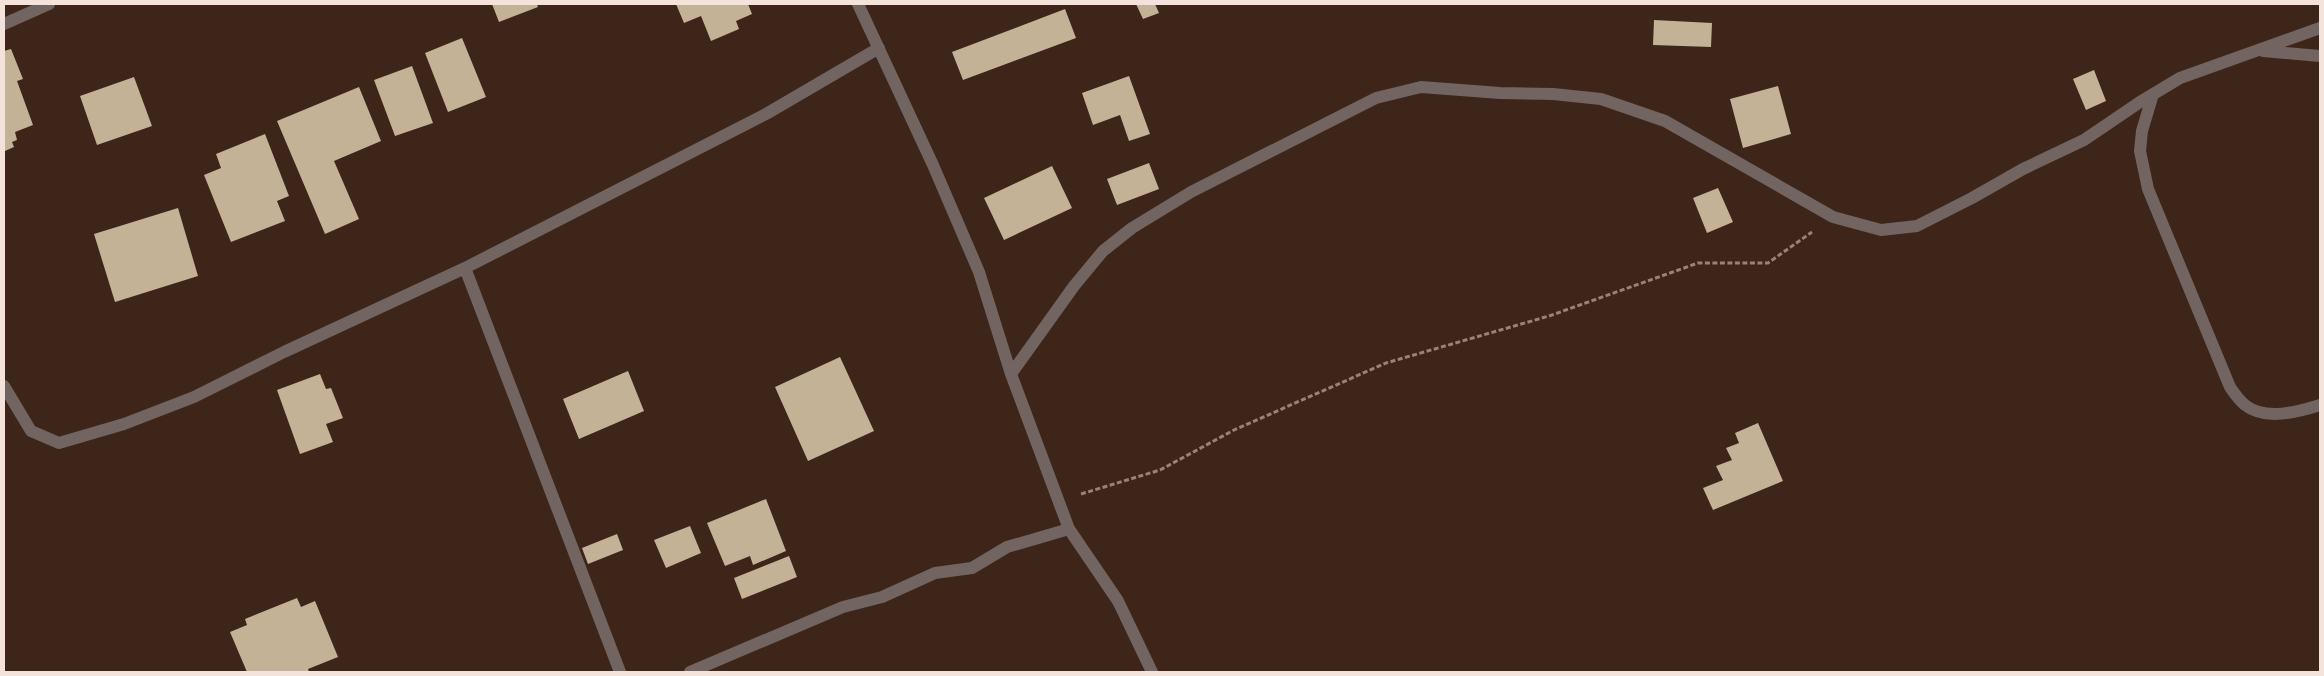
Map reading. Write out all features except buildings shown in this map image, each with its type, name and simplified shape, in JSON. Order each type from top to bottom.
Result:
[{"type":"street","points":[[4,24],[48,4]]},
{"type":"street","points":[[858,4],[933,165],[979,272],[1011,374],[1069,529],[1118,601],[1152,672]]},
{"type":"street","points":[[1011,374],[1074,286],[1103,252],[1132,228],[1191,192],[1376,98],[1421,87],[1500,93],[1553,94],[1601,99],[1665,121],[1833,217],[1881,230],[1917,226],[2023,169],[2084,140],[2180,78],[2320,28]]},
{"type":"street","points":[[4,386],[31,431],[59,443],[124,424],[194,397],[284,352],[465,268],[766,114],[879,48]]},
{"type":"street","points":[[2258,50],[2320,56]]},
{"type":"street","points":[[2153,94],[2142,131],[2140,151],[2148,188],[2230,387],[2244,404],[2257,412],[2278,414],[2320,405]]},
{"type":"street","points":[[465,268],[620,672]]},
{"type":"street","points":[[690,672],[843,607],[882,597],[935,573],[972,568],[1007,547],[1069,529]]},
{"type":"path","points":[[1058,502],[1160,470],[1234,430],[1386,363],[1549,316],[1698,263],[1768,263],[1833,217]]}]
